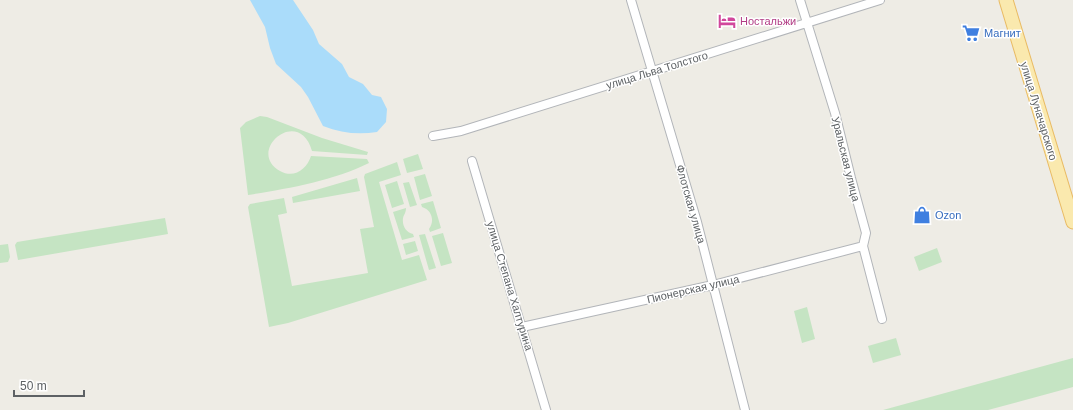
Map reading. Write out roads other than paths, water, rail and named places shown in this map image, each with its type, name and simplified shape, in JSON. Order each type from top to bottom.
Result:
[{"type":"main road","name":"улица Луначарского","points":[[1006,0],[1073,222]]},
{"type":"street","name":"Флотская улица","points":[[631,0],[697,222],[745,410]]},
{"type":"street","name":"Уральская улица","points":[[800,0],[835,113],[850,178],[866,233],[863,246],[882,319]]},
{"type":"street","name":"улица Льва Толстого","points":[[433,136],[461,131],[880,0]]},
{"type":"street","name":"улица Степана Халтурина","points":[[472,162],[546,410]]},
{"type":"street","name":"Пионерская улица","points":[[522,327],[713,285],[863,246]]},
{"type":"water","points":[[250,0],[293,0],[313,30],[319,44],[342,64],[349,77],[363,84],[372,95],[381,97],[387,109],[386,122],[377,132],[350,133],[323,126],[301,87],[276,64],[265,27]]},
{"type":"place","name":"Ностальжи","points":[[727,21]]},
{"type":"place","name":"Магнит","points":[[971,33]]},
{"type":"place","name":"Ozon","points":[[922,215]]}]
